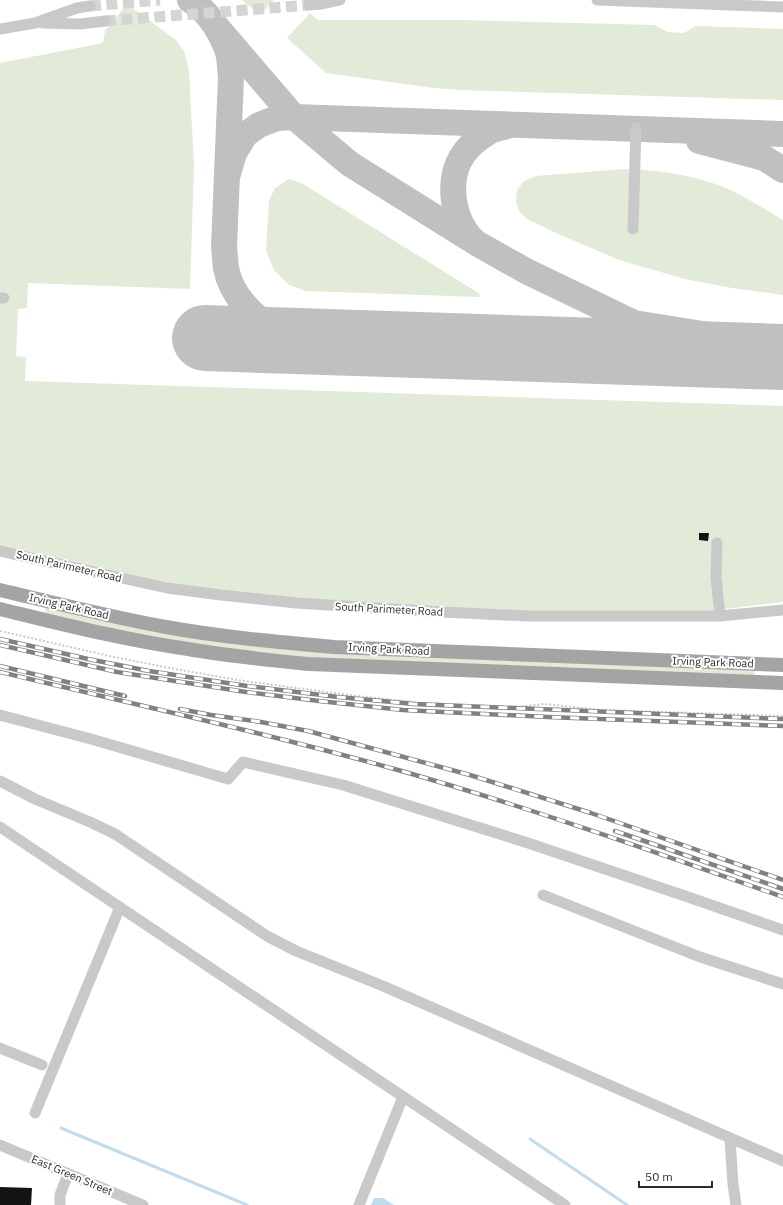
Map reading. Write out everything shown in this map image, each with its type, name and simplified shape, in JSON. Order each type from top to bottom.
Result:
[{"type":"main road","name":"Irving Park Road","points":[[0,590],[166,627],[221,636],[334,647],[778,664]]},
{"type":"main road","name":"Irving Park Road","points":[[0,609],[139,641],[244,657],[309,664],[778,683]]},
{"type":"street","points":[[310,5],[340,0]]},
{"type":"street","points":[[597,0],[783,7]]},
{"type":"street","points":[[0,29],[35,23],[76,8],[90,6]]},
{"type":"street","points":[[35,23],[80,24],[105,21]]},
{"type":"street","points":[[633,229],[636,128]]},
{"type":"street","points":[[717,543],[716,577],[720,616]]},
{"type":"street","name":"South Parimeter Road","points":[[0,550],[167,588],[296,604],[527,616],[720,616],[783,610]]},
{"type":"street","points":[[24,615],[28,597]]},
{"type":"street","points":[[778,664],[778,683]]},
{"type":"street","points":[[0,715],[91,739],[228,779],[243,762],[343,785],[535,845],[783,930]]},
{"type":"street","points":[[0,781],[35,799],[115,834],[267,936],[296,951],[390,989],[783,1161]]},
{"type":"street","points":[[0,827],[565,1205]]},
{"type":"street","points":[[543,895],[700,957],[783,984]]},
{"type":"street","points":[[35,1113],[120,907]]},
{"type":"street","points":[[0,1048],[42,1065]]},
{"type":"street","points":[[359,1205],[403,1097]]},
{"type":"street","points":[[730,1138],[732,1184],[736,1205]]},
{"type":"street","name":"East Green Street","points":[[0,1146],[140,1204]]},
{"type":"street","points":[[60,1205],[60,1195],[68,1174]]},
{"type":"path","points":[[0,631],[175,670],[364,697],[423,703],[516,706],[544,704],[602,710],[783,716]]},
{"type":"green space","points":[[242,0],[274,0],[260,15]]},
{"type":"green space","points":[[127,4],[176,40],[184,51],[189,70],[194,166],[190,289],[28,283],[27,308],[18,309],[16,356],[26,357],[25,381],[783,406],[783,602],[709,611],[519,611],[284,598],[185,586],[0,546],[0,63],[103,43],[105,31]]},
{"type":"green space","points":[[310,13],[318,20],[462,20],[654,25],[668,32],[684,33],[696,26],[783,29],[783,100],[460,90],[434,88],[326,73],[287,38]]},
{"type":"green space","points":[[624,169],[676,174],[714,183],[741,195],[783,220],[783,295],[732,288],[685,279],[619,260],[527,219],[519,211],[516,202],[517,190],[524,181],[536,176]]},
{"type":"green space","points":[[289,179],[303,184],[480,294],[479,297],[306,291],[289,285],[274,270],[266,251],[269,201],[275,188]]},
{"type":"green space","points":[[45,608],[99,621],[162,632],[231,643],[300,651],[755,670],[754,676],[363,661],[282,655],[229,649],[114,630],[45,613]]},
{"type":"water","points":[[374,1198],[383,1198],[394,1205],[371,1205]]},
{"type":"building","points":[[699,533],[709,533],[708,541],[699,540]]},
{"type":"building","points":[[0,1187],[32,1188],[31,1205],[0,1205]]},
{"type":"waterway","points":[[61,1128],[247,1205]]},
{"type":"waterway","points":[[530,1139],[627,1205]]},
{"type":"taxiway","points":[[190,0],[203,10],[218,30],[225,44],[229,58],[231,77],[224,247],[226,268],[229,278],[238,297],[260,320],[277,331],[303,341]]},
{"type":"taxiway","points":[[215,25],[294,117],[350,164],[478,244],[526,271],[634,323],[783,347]]},
{"type":"taxiway","points":[[227,177],[234,153],[245,135],[259,125],[277,118],[294,117],[783,134]]},
{"type":"taxiway","points":[[473,240],[461,224],[454,201],[453,190],[456,171],[459,162],[470,146],[491,130],[507,126]]},
{"type":"taxiway","points":[[699,141],[764,158],[783,170]]},
{"type":"runway","points":[[205,338],[783,357]]},
{"type":"tunnel","points":[[90,6],[160,0]]},
{"type":"tunnel","points":[[105,21],[309,5]]},
{"type":"railway","points":[[0,639],[149,671],[247,686],[338,697],[414,704],[783,719]]},
{"type":"railway","points":[[0,645],[117,672],[246,692],[403,710],[783,726]]},
{"type":"railway","points":[[0,666],[125,696]]},
{"type":"railway","points":[[0,672],[249,731],[348,756],[447,784],[639,847],[783,897]]},
{"type":"railway","points":[[180,709],[308,731],[470,775],[591,813],[783,880]]},
{"type":"railway","points":[[615,831],[783,889]]}]
